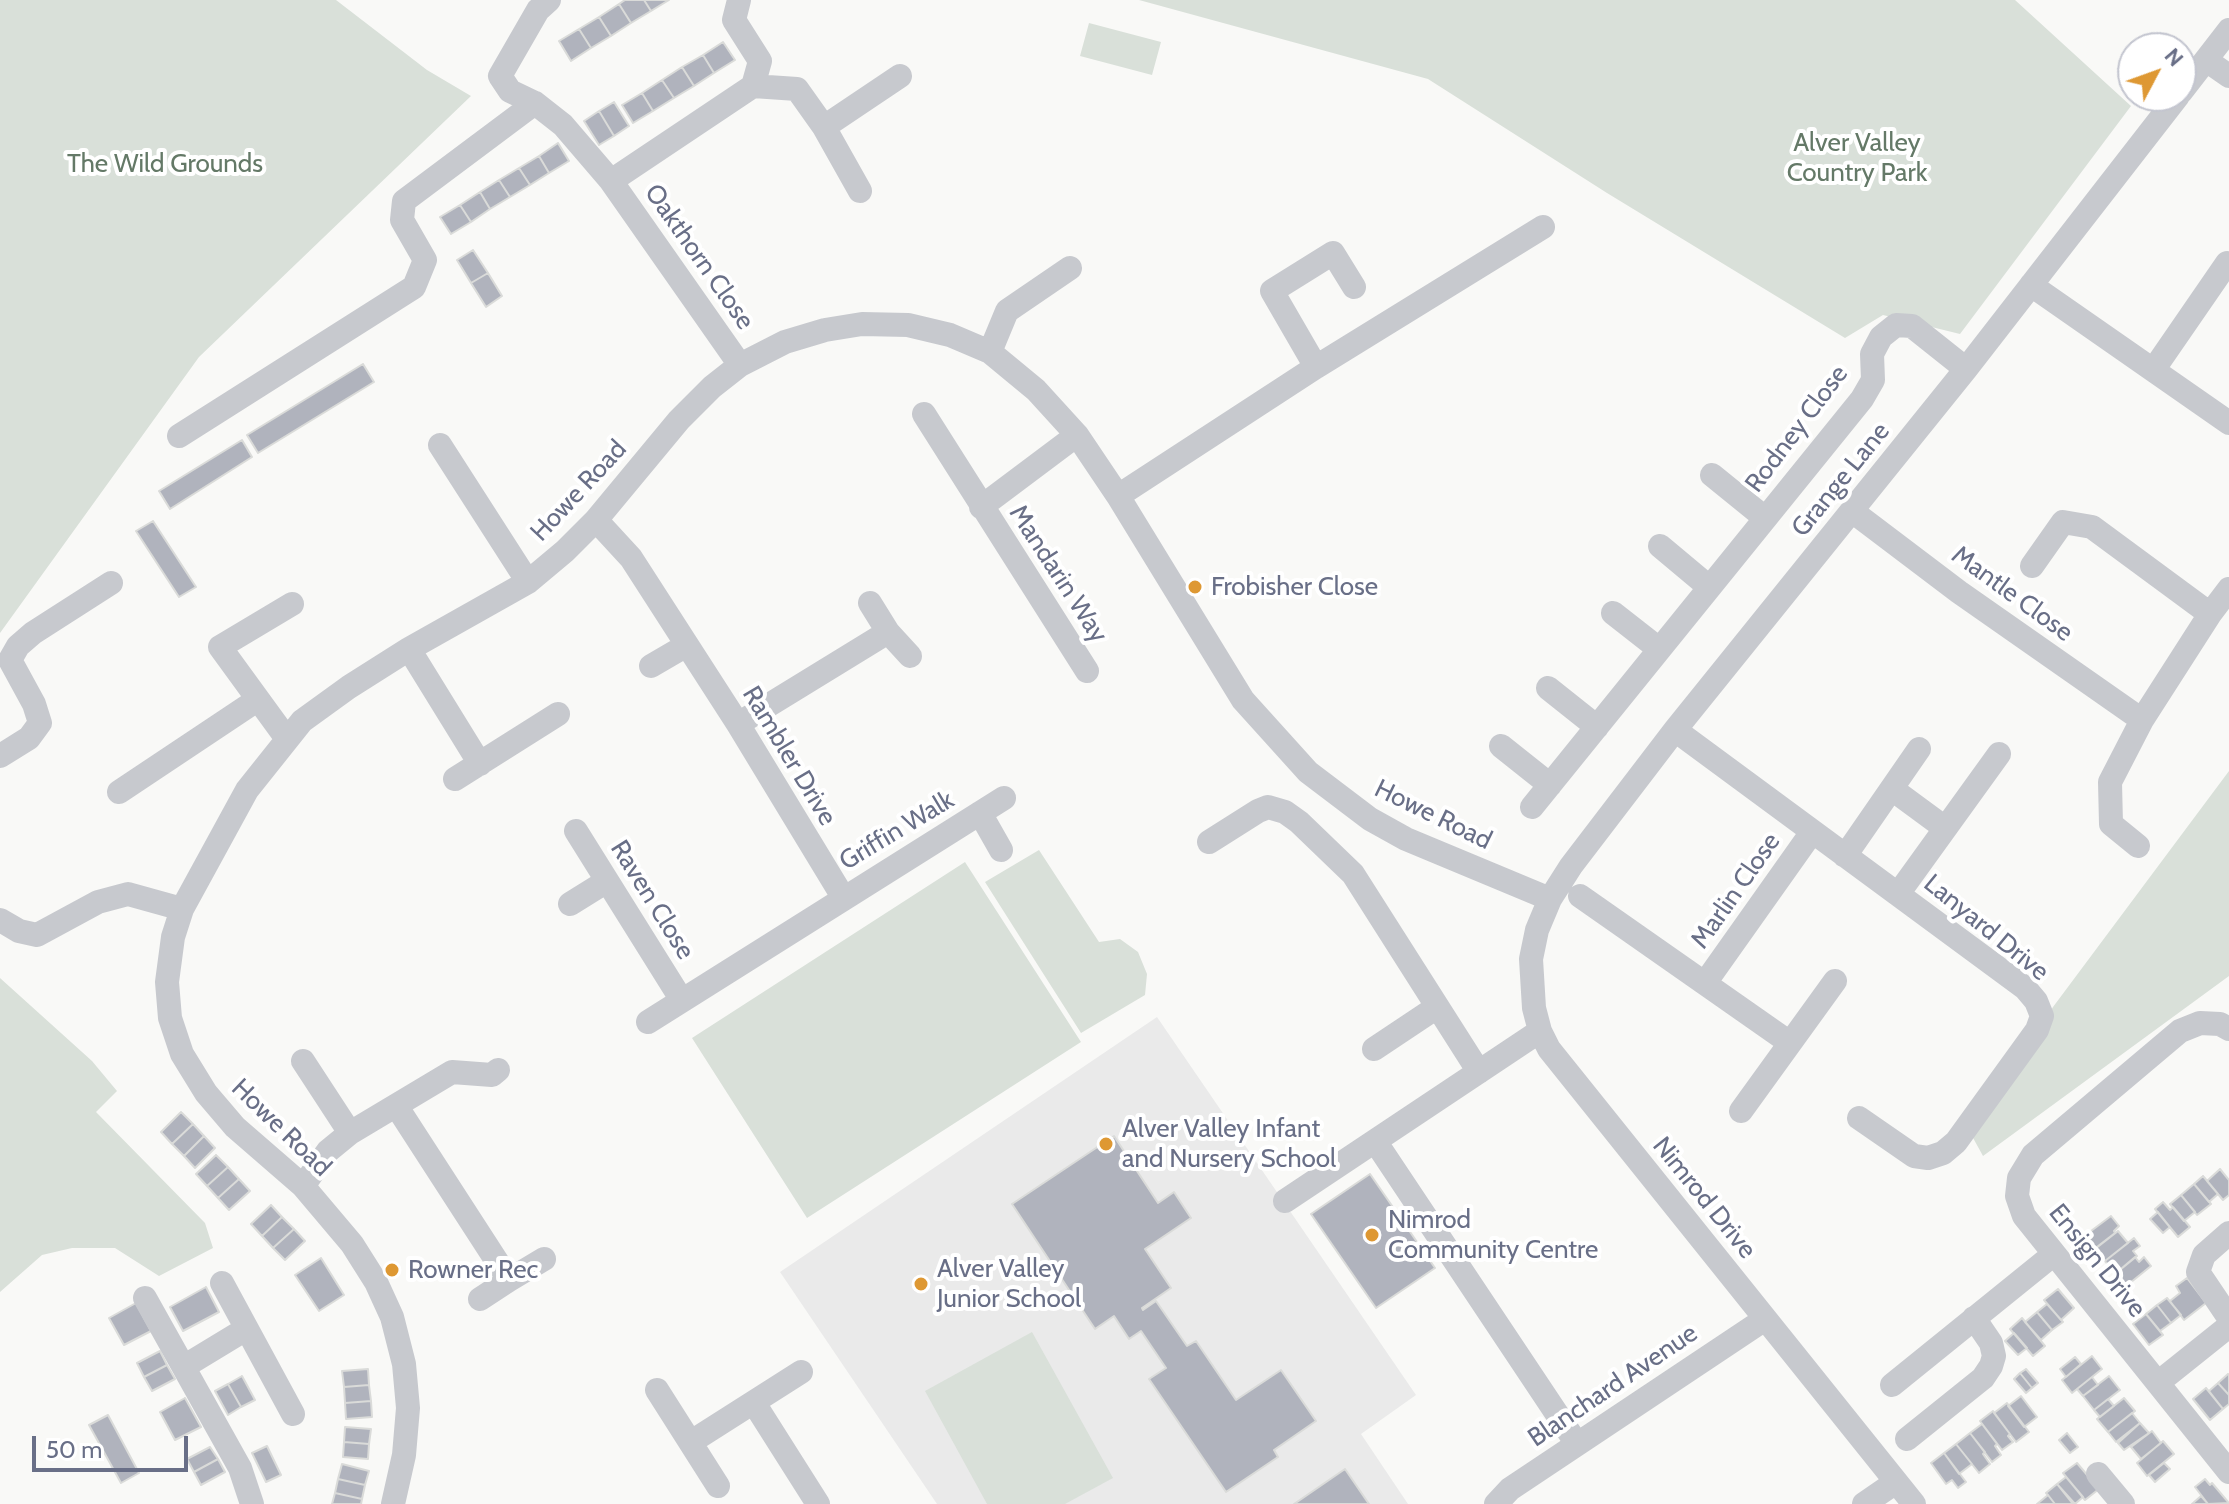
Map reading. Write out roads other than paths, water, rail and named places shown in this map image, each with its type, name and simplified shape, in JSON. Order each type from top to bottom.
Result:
[{"type":"street","name":"Oakthorn Close","points":[[549,0],[538,10],[500,76],[510,91],[535,103],[563,125],[611,181],[740,365]]},
{"type":"street","points":[[739,0],[734,20],[760,61],[753,86],[797,89],[824,127],[860,191]]},
{"type":"street","name":"Grange Lane","points":[[2197,72],[2229,30]]},
{"type":"street","points":[[2206,60],[2229,76]]},
{"type":"street","points":[[824,127],[900,76]]},
{"type":"street","name":"Oakthorn Close","points":[[611,181],[753,86]]},
{"type":"street","points":[[179,436],[414,287],[425,260],[402,220],[404,201],[535,103]]},
{"type":"street","name":"Grange Lane","points":[[1550,899],[1571,866],[1675,730],[1966,369],[2166,112]]},
{"type":"street","points":[[1118,496],[1316,367],[1543,227]]},
{"type":"street","points":[[1316,367],[1272,291],[1333,253],[1354,287]]},
{"type":"street","points":[[2154,369],[2227,263]]},
{"type":"street","points":[[990,352],[1007,311],[1070,268]]},
{"type":"street","points":[[2031,285],[2229,423]]},
{"type":"street","name":"Howe Road","points":[[393,1504],[404,1455],[408,1408],[404,1364],[392,1317],[376,1282],[352,1244],[303,1186],[235,1127],[206,1093],[182,1054],[170,1018],[167,982],[173,937],[182,909],[247,790],[302,721],[409,649],[528,582],[596,520],[679,420],[712,387],[740,365],[785,342],[825,330],[862,324],[908,325],[950,335],[990,352],[1036,390],[1077,435],[1243,700],[1308,772],[1370,819],[1406,839],[1550,899]]},
{"type":"street","name":"Rodney Close","points":[[1532,807],[1862,399],[1873,380],[1872,354],[1881,337],[1896,325],[1912,326],[1966,369]]},
{"type":"street","name":"Mandarin Way","points":[[924,414],[1087,671]]},
{"type":"street","name":"Mandarin Way","points":[[981,507],[1077,435]]},
{"type":"street","points":[[440,445],[528,582]]},
{"type":"street","name":"Rodney Close","points":[[1712,475],[1765,518]]},
{"type":"street","name":"Mantle Close","points":[[1852,511],[1959,592],[2142,720]]},
{"type":"street","name":"Rambler Drive","points":[[596,520],[631,558],[738,724],[843,897]]},
{"type":"street","name":"Mantle Close","points":[[2032,566],[2063,522],[2092,527],[2210,614]]},
{"type":"street","points":[[1660,546],[1709,587]]},
{"type":"street","points":[[0,756],[29,738],[40,723],[34,704],[10,660],[18,646],[111,583]]},
{"type":"street","points":[[2138,846],[2111,824],[2110,782],[2142,720],[2229,589]]},
{"type":"street","points":[[870,603],[888,632],[910,656]]},
{"type":"street","points":[[287,739],[220,647],[292,604]]},
{"type":"street","points":[[1613,613],[1659,649]]},
{"type":"street","points":[[738,724],[888,632]]},
{"type":"street","points":[[651,666],[687,645]]},
{"type":"street","points":[[409,649],[480,764]]},
{"type":"street","points":[[1548,688],[1597,727]]},
{"type":"street","points":[[119,792],[257,700]]},
{"type":"street","points":[[455,779],[558,714]]},
{"type":"street","name":"Lanyard Drive","points":[[1675,730],[2025,988],[2036,1001],[2042,1016],[2029,1043],[1956,1142],[1943,1153],[1928,1158],[1914,1156],[1859,1118]]},
{"type":"street","points":[[1501,746],[1550,785]]},
{"type":"street","points":[[1845,856],[1919,749]]},
{"type":"street","points":[[1898,894],[1999,754]]},
{"type":"street","points":[[1892,789],[1945,828]]},
{"type":"street","name":"Griffin Walk","points":[[843,897],[1004,798]]},
{"type":"street","points":[[1209,842],[1268,807],[1285,812],[1299,822],[1353,874],[1479,1072]]},
{"type":"street","name":"Griffin Walk","points":[[980,813],[1001,850]]},
{"type":"street","name":"Raven Close","points":[[576,831],[681,999]]},
{"type":"street","name":"Marlin Close","points":[[1705,983],[1812,832]]},
{"type":"street","points":[[570,904],[607,881]]},
{"type":"street","points":[[9,925],[37,935],[98,902],[128,894],[182,909]]},
{"type":"street","name":"Marlin Close","points":[[1580,896],[1790,1043]]},
{"type":"street","name":"Raven Close","points":[[648,1022],[843,897]]},
{"type":"street","name":"Nimrod Drive","points":[[1550,899],[1537,930],[1531,959],[1532,989],[1540,1031],[1549,1049],[1914,1504]]},
{"type":"street","points":[[1741,1111],[1835,981]]},
{"type":"street","points":[[1374,1049],[1437,1007]]},
{"type":"street","name":"Ensign Drive","points":[[2229,1029],[2220,1024],[2200,1023],[2180,1031],[2033,1155],[2019,1178],[2017,1196],[2024,1216],[2229,1472]]},
{"type":"street","points":[[1285,1201],[1540,1031]]},
{"type":"street","points":[[303,1061],[350,1133]]},
{"type":"street","points":[[303,1186],[328,1151],[350,1133],[452,1072],[492,1075],[498,1070]]},
{"type":"street","points":[[397,1107],[509,1280]]},
{"type":"street","points":[[1375,1141],[1577,1444]]},
{"type":"street","points":[[2229,1233],[2204,1255],[2198,1272],[2229,1318]]},
{"type":"street","points":[[1892,1385],[2054,1254]]},
{"type":"street","points":[[480,1299],[544,1259]]},
{"type":"street","points":[[222,1283],[293,1414]]},
{"type":"street","points":[[145,1298],[240,1468],[252,1504]]},
{"type":"street","points":[[1907,1439],[1983,1378],[1991,1366],[1994,1356],[1991,1343],[1974,1318]]},
{"type":"street","name":"Blanchard Avenue","points":[[1496,1504],[1510,1489],[1765,1319]]},
{"type":"street","points":[[2159,1382],[2229,1326]]},
{"type":"street","points":[[185,1366],[246,1329]]},
{"type":"street","points":[[691,1442],[801,1372]]},
{"type":"street","points":[[657,1390],[718,1486]]},
{"type":"street","points":[[754,1403],[818,1504]]},
{"type":"street","points":[[2098,1474],[2123,1504]]},
{"type":"street","points":[[1864,1504],[1896,1482]]},
{"type":"place","name":"Frobisher Close","points":[[1195,587]]},
{"type":"place","name":"Alver Valley Infant and Nursery School","points":[[1106,1144]]},
{"type":"place","name":"Nimrod Community Centre","points":[[1372,1235]]},
{"type":"place","name":"Rowner Rec","points":[[392,1270]]},
{"type":"place","name":"Alver Valley Junior School","points":[[921,1284]]},
{"type":"park label","name":"Alver Valley Country Park","points":[[1857,158]]},
{"type":"park label","name":"The Wild Grounds","points":[[165,164]]}]
